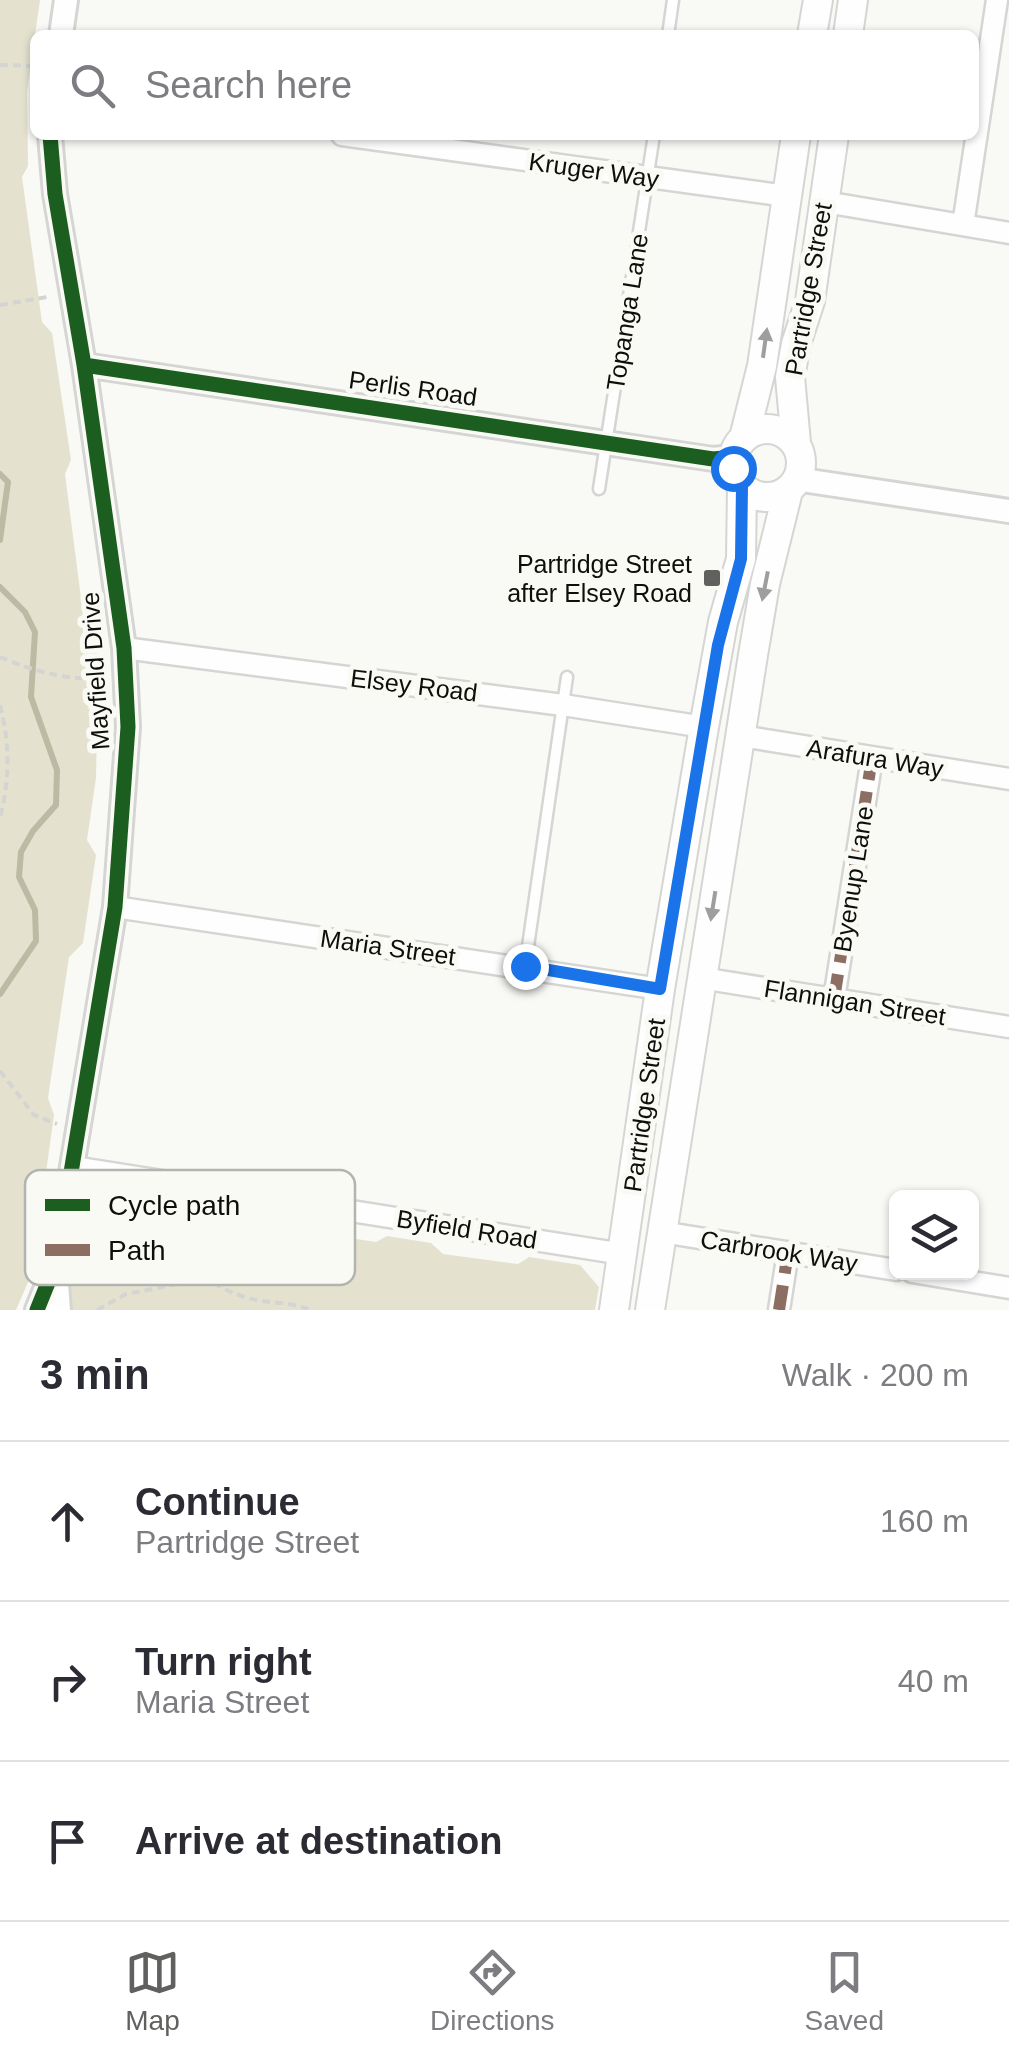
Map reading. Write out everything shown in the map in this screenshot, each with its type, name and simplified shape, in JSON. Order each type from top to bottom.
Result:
[{"type":"main road","points":[[813,30],[818,0]]},
{"type":"main road","points":[[849,30],[853,0]]},
{"type":"main road","name":"Partridge Street","points":[[739,447],[762,366],[795,140]]},
{"type":"main road","name":"Partridge Street","points":[[796,443],[790,377],[810,301],[833,140]]},
{"type":"main road","points":[[768,429],[784,433],[796,443],[802,460],[794,482],[778,496],[762,497],[742,486],[734,473],[739,447],[768,429]]},
{"type":"main road","name":"Partridge Street","points":[[650,1310],[765,584],[794,482]]},
{"type":"main road","name":"Partridge Street","points":[[614,1310],[660,989],[704,727],[721,633],[741,559],[742,486]]},
{"type":"street","points":[[62,30],[66,0]]},
{"type":"street","points":[[979,119],[997,0]]},
{"type":"street","name":"Mayfield Drive","points":[[50,140],[54,194],[84,365],[124,648],[128,727],[115,907],[72,1170]]},
{"type":"street","name":"Kruger Way","points":[[378,140],[787,196]]},
{"type":"street","points":[[963,225],[976,140]]},
{"type":"street","points":[[824,202],[1009,233]]},
{"type":"street","name":"Perlis Road","points":[[84,365],[713,459],[739,447]]},
{"type":"street","points":[[794,482],[1009,511]]},
{"type":"street","name":"Elsey Road","points":[[124,648],[704,727]]},
{"type":"street","name":"Arafura Way","points":[[741,736],[1009,779]]},
{"type":"street","name":"Byenup Lane","points":[[834,999],[872,758]]},
{"type":"street","name":"Maria Street","points":[[115,907],[660,989]]},
{"type":"street","name":"Flannigan Street","points":[[702,978],[1009,1027]]},
{"type":"street","name":"Byfield Road","points":[[73,1166],[98,1170]]},
{"type":"street","name":"Byfield Road","points":[[355,1211],[624,1254]]},
{"type":"street","name":"Carbrook Way","points":[[662,1232],[889,1269]]},
{"type":"street","points":[[778,1310],[788,1252]]},
{"type":"street","points":[[960,1280],[1009,1288]]},
{"type":"street","name":"Mayfield Drive","points":[[38,1310],[48,1285]]},
{"type":"street","name":"Mayfield Drive","points":[[57,1285],[59,1310]]},
{"type":"lane","points":[[669,30],[673,0]]},
{"type":"lane","name":"Topanga Lane","points":[[599,489],[653,140]]},
{"type":"lane","points":[[525,966],[567,677]]},
{"type":"path","points":[[0,65],[30,66]]},
{"type":"path","points":[[0,304],[47,296]]},
{"type":"path","points":[[0,657],[27,668],[83,680],[108,677]]},
{"type":"path","points":[[0,705],[9,751],[0,818]]},
{"type":"path","points":[[1,1074],[34,1115],[60,1124]]},
{"type":"path","points":[[97,1310],[126,1294],[173,1285]]},
{"type":"path","points":[[218,1285],[250,1299],[310,1310]]},
{"type":"shaded area","points":[[0,0],[40,0],[36,30],[30,30],[28,166],[22,177],[42,322],[52,333],[71,460],[65,474],[85,629],[96,641],[105,714],[97,729],[96,778],[87,840],[96,855],[83,943],[69,957],[48,1098],[54,1115],[46,1170],[25,1170],[27,1285],[16,1310],[0,1310]]},
{"type":"shaded area","points":[[387,1236],[431,1243],[443,1254],[518,1264],[529,1257],[580,1265],[599,1287],[595,1310],[66,1310],[70,1285],[355,1285],[355,1239],[376,1242]]},
{"type":"waterway","points":[[0,474],[8,482],[0,540]]},
{"type":"waterway","points":[[0,587],[25,612],[35,632],[31,697],[57,770],[56,805],[21,852],[19,877],[35,910],[36,941],[0,994]]},
{"type":"marked path","points":[[834,999],[872,758]]},
{"type":"marked path","points":[[779,1310],[788,1252]]},
{"type":"cycle path","points":[[50,140],[55,194],[124,648],[128,727],[115,907],[71,1170]]},
{"type":"cycle path","points":[[84,365],[713,459],[734,457]]},
{"type":"cycle path","points":[[37,1310],[47,1285]]},
{"type":"place","name":"Partridge Street after Elsey Road","points":[[712,578]]},
{"type":"route","points":[[525,966],[660,989],[718,645],[741,559],[742,486],[733,468]]}]
